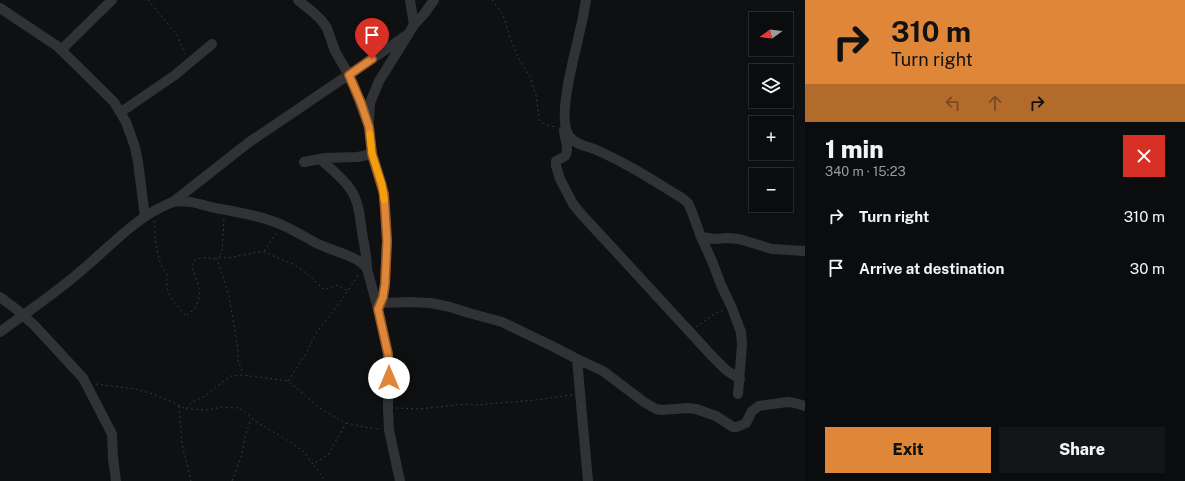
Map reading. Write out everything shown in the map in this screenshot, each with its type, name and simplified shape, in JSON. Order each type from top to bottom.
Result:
[{"type":"street","points":[[61,50],[112,0]]},
{"type":"street","points":[[298,0],[314,13],[327,28],[335,51],[349,75],[361,103],[369,127]]},
{"type":"street","points":[[410,0],[414,25]]},
{"type":"street","points":[[380,306],[385,284],[387,241],[382,184],[372,154],[369,127],[370,103],[379,81],[407,34],[434,0]]},
{"type":"street","points":[[586,0],[570,72],[564,134],[567,150],[565,156],[556,161],[560,179],[573,204],[592,227],[712,356],[726,370],[740,379]]},
{"type":"street","points":[[0,8],[43,36],[61,50],[114,102],[121,112],[131,134],[148,215]]},
{"type":"street","points":[[0,332],[81,271],[127,230],[148,215],[172,202],[248,143],[407,34]]},
{"type":"street","points":[[121,112],[153,91],[212,44]]},
{"type":"street","points":[[565,126],[567,133],[575,142],[616,159],[682,198],[688,204],[701,238],[732,308],[740,332],[742,345],[738,394]]},
{"type":"street","points":[[304,162],[335,157],[358,157],[372,154]]},
{"type":"street","points":[[320,159],[343,180],[350,189],[354,196],[360,218],[366,253],[366,267],[380,306],[388,354],[389,430],[400,481]]},
{"type":"street","points":[[172,202],[187,201],[281,224],[314,243],[349,256],[366,267]]},
{"type":"street","points":[[701,238],[739,239],[772,249],[805,251]]},
{"type":"street","points":[[0,297],[23,315],[83,378],[112,434],[112,458],[116,481]]},
{"type":"street","points":[[380,306],[410,302],[431,303],[502,322],[603,371],[644,402],[656,409],[696,409],[722,419],[733,427],[737,427],[744,424],[752,411],[759,406],[787,402],[805,406]]},
{"type":"street","points":[[577,359],[588,481]]},
{"type":"path","points":[[148,0],[177,35],[190,63]]},
{"type":"path","points":[[492,0],[503,15],[516,52],[530,77],[536,95],[539,119],[546,125],[565,126]]},
{"type":"path","points":[[217,260],[222,252],[223,226],[226,210]]},
{"type":"path","points":[[148,215],[156,230],[155,236],[157,251],[161,264],[167,274],[169,293],[174,302],[186,316],[198,304],[200,290],[192,264],[195,259],[200,258],[217,260]]},
{"type":"path","points":[[264,252],[281,224]]},
{"type":"path","points":[[219,257],[228,258],[264,252],[294,265],[310,276],[323,289],[338,285],[348,291]]},
{"type":"path","points":[[217,260],[229,296],[238,349],[238,360],[243,375]]},
{"type":"path","points":[[288,381],[306,354],[316,333],[366,267]]},
{"type":"path","points":[[689,332],[716,313],[732,308]]},
{"type":"path","points":[[186,409],[192,402],[205,396],[231,376],[243,375],[288,381],[321,409],[346,423],[389,430]]},
{"type":"path","points":[[83,378],[99,385],[110,385],[150,393],[186,409],[208,410],[222,407],[238,408],[244,411],[255,421],[284,438],[303,452],[325,481]]},
{"type":"path","points":[[388,409],[418,409],[466,404],[475,405],[520,402],[580,394]]},
{"type":"path","points":[[179,406],[182,444],[190,481]]},
{"type":"path","points":[[232,481],[251,417]]},
{"type":"path","points":[[313,464],[328,455],[346,423]]},
{"type":"slow traffic","points":[[370,134],[372,154],[382,184],[384,200]]},
{"type":"route","points":[[372,59],[349,75],[369,127],[372,154],[384,194],[387,241],[385,284],[383,297],[378,309],[388,354],[389,378]]}]
